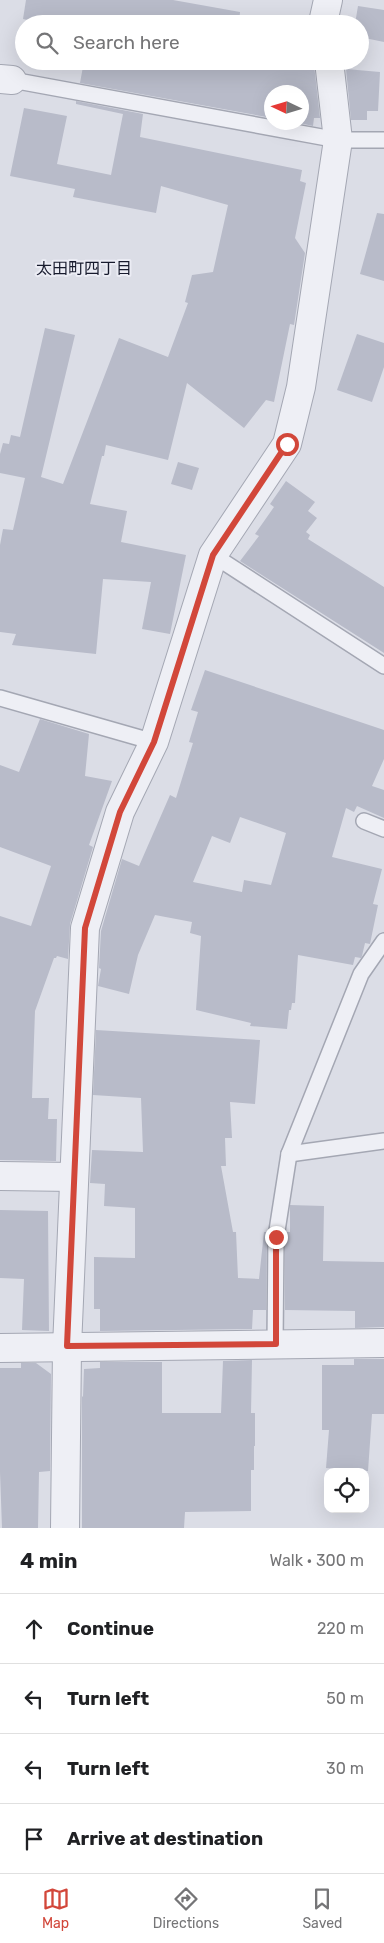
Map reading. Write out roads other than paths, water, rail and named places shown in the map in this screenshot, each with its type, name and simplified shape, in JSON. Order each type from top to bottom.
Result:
[{"type":"street","points":[[325,15],[328,0]]},
{"type":"street","points":[[65,1528],[67,1346],[85,928],[120,812],[154,742],[213,555],[287,444],[301,387],[338,140],[329,70]]},
{"type":"street","points":[[0,1176],[74,1177]]},
{"type":"street","points":[[0,1348],[384,1343]]},
{"type":"lane","points":[[6,79],[338,140],[384,140]]},
{"type":"lane","points":[[213,555],[384,666]]},
{"type":"lane","points":[[0,698],[154,742]]},
{"type":"lane","points":[[364,820],[384,829]]},
{"type":"lane","points":[[276,1344],[276,1237],[289,1154],[361,974],[384,941]]},
{"type":"lane","points":[[289,1154],[384,1141]]},
{"type":"district","name":"太田町四丁目","points":[[84,268]]}]
